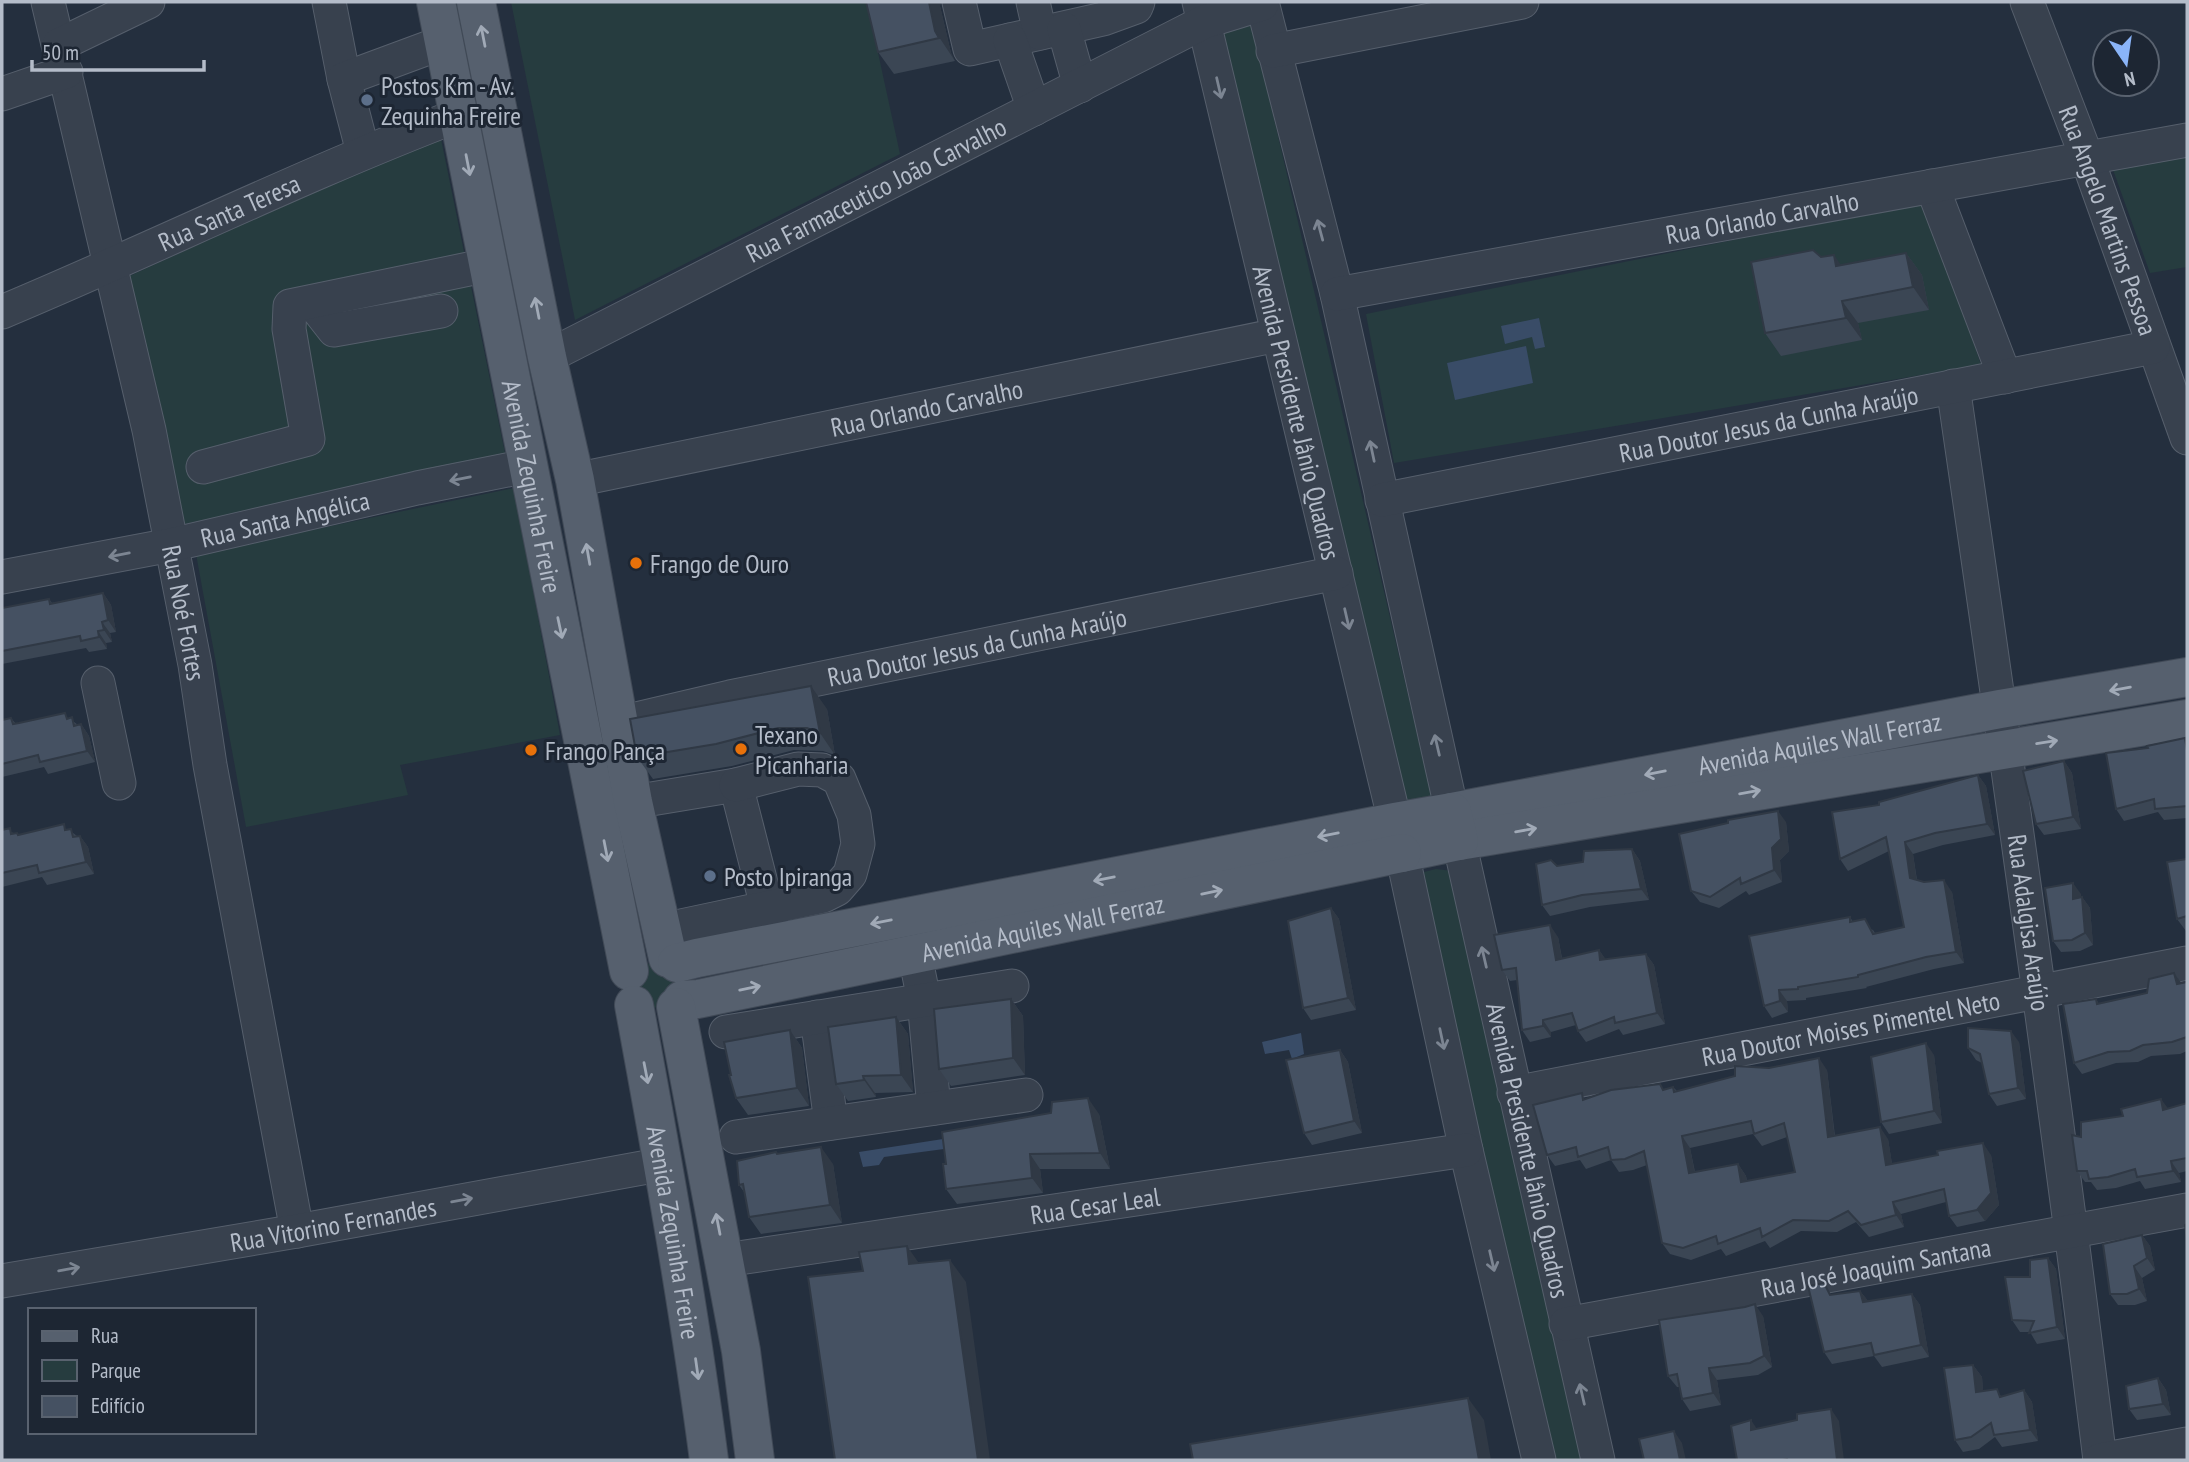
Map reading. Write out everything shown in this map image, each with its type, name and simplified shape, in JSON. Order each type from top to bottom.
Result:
[{"type":"main road","name":"Avenida Zequinha Freire","points":[[436,2],[632,988],[696,1358],[709,1460]]},
{"type":"main road","name":"Avenida Zequinha Freire","points":[[475,2],[547,357],[575,480],[633,802],[673,972],[741,1351],[755,1460]]},
{"type":"main road","points":[[527,466],[556,465],[575,480]]},
{"type":"main road","name":"Avenida Aquiles Wall Ferraz","points":[[1455,826],[2000,709],[2187,677]]},
{"type":"main road","name":"Avenida Aquiles Wall Ferraz","points":[[1455,826],[2005,749],[2187,719]]},
{"type":"main road","points":[[1398,837],[1455,826]]},
{"type":"main road","name":"Avenida Aquiles Wall Ferraz","points":[[1398,837],[919,978],[698,999],[673,972],[772,926],[1398,837]]},
{"type":"main road","points":[[650,956],[673,972],[659,1015],[641,1011],[632,988],[642,959],[650,956]]},
{"type":"street","name":"Rua Noé Fortes","points":[[48,2],[149,430],[195,665],[210,765],[297,1231]]},
{"type":"street","points":[[2,94],[148,2]]},
{"type":"street","points":[[329,2],[344,79],[363,152]]},
{"type":"street","points":[[959,2],[970,50],[1046,45],[1136,7],[1138,2]]},
{"type":"street","points":[[1273,51],[1521,2]]},
{"type":"street","name":"Rua Angelo Martins Pessoa","points":[[2027,2],[2087,158],[2153,347],[2180,399],[2187,438]]},
{"type":"street","name":"Rua Farmaceutico João Carvalho","points":[[547,357],[1034,109],[1046,45],[1201,12],[1262,3]]},
{"type":"street","name":"Avenida Presidente Jânio Quadros","points":[[1262,3],[1337,294],[1598,1460]]},
{"type":"street","name":"Avenida Presidente Jânio Quadros","points":[[1201,12],[1398,837],[1466,1150],[1539,1460]]},
{"type":"street","points":[[344,79],[444,42]]},
{"type":"street","points":[[1034,109],[1046,45]]},
{"type":"street","name":"Rua Santa Teresa","points":[[2,312],[109,267],[363,152],[459,115]]},
{"type":"street","name":"Rua Orlando Carvalho","points":[[1337,294],[2187,140]]},
{"type":"street","points":[[1932,187],[2005,377]]},
{"type":"street","points":[[203,467],[308,439],[289,329],[290,306],[488,265]]},
{"type":"street","points":[[312,302],[334,330],[441,312]]},
{"type":"street","name":"Rua Orlando Carvalho","points":[[575,480],[1278,335]]},
{"type":"street","name":"Rua Doutor Jesus da Cunha Araújo","points":[[1382,500],[2153,347]]},
{"type":"street","name":"Rua Adalgisa Araújo","points":[[1953,386],[2072,1231],[2100,1460]]},
{"type":"street","name":"Rua Santa Angélica","points":[[2,577],[171,545],[417,488],[527,466]]},
{"type":"street","name":"Rua Doutor Jesus da Cunha Araújo","points":[[619,723],[730,697],[1336,573]]},
{"type":"street","points":[[98,683],[119,783]]},
{"type":"street","points":[[633,802],[736,785],[797,769],[822,770],[839,779],[854,815],[858,844],[849,874],[837,889],[772,926],[736,785]]},
{"type":"street","name":"Rua Doutor Moises Pimentel Neto","points":[[1514,1093],[2187,963]]},
{"type":"street","points":[[726,1032],[817,1017],[919,978],[1012,986]]},
{"type":"street","points":[[919,978],[934,1108]]},
{"type":"street","points":[[817,1017],[831,1123]]},
{"type":"street","points":[[736,1137],[1026,1096]]},
{"type":"street","name":"Rua Cesar Leal","points":[[725,1260],[1466,1150]]},
{"type":"street","name":"Rua Vitorino Fernandes","points":[[2,1281],[297,1231],[664,1164]]},
{"type":"street","name":"Rua José Joaquim Santana","points":[[1566,1324],[2187,1210]]},
{"type":"street","points":[[2100,1460],[2187,1444]]},
{"type":"green space","points":[[511,2],[867,2],[900,154],[575,320]]},
{"type":"green space","points":[[1252,24],[1432,798],[1401,808],[1219,28]]},
{"type":"green space","points":[[440,134],[506,458],[185,524],[125,278]]},
{"type":"green space","points":[[2187,151],[2187,267],[2150,273],[2111,164]]},
{"type":"green space","points":[[1927,201],[1981,365],[1394,463],[1366,314]]},
{"type":"green space","points":[[514,488],[560,735],[400,765],[408,795],[246,827],[196,554]]},
{"type":"green space","points":[[1436,869],[1453,871],[1586,1460],[1551,1460],[1420,873]]},
{"type":"green space","points":[[652,962],[676,972],[680,986],[658,1008],[651,1007],[633,981],[645,965]]},
{"type":"water","points":[[1539,318],[1545,347],[1535,349],[1532,337],[1505,344],[1501,326]]},
{"type":"water","points":[[1526,346],[1533,383],[1455,400],[1447,363]]},
{"type":"water","points":[[1301,1033],[1304,1054],[1292,1059],[1289,1050],[1265,1054],[1262,1042]]},
{"type":"water","points":[[943,1139],[944,1149],[884,1157],[879,1165],[863,1167],[859,1152]]},
{"type":"building","points":[[866,2],[929,2],[939,38],[878,52]]},
{"type":"building","points":[[1813,250],[1821,257],[1834,255],[1836,266],[1906,253],[1913,287],[1842,301],[1846,318],[1765,333],[1751,262]]},
{"type":"building","points":[[103,593],[108,620],[102,622],[104,630],[98,631],[99,637],[81,641],[80,636],[2,651],[2,608],[49,599],[50,604]]},
{"type":"building","points":[[811,686],[820,733],[807,728],[778,728],[716,744],[637,757],[630,719]]},
{"type":"building","points":[[65,713],[67,719],[72,717],[74,726],[81,724],[87,751],[40,762],[38,755],[2,764],[2,720],[11,718],[13,724]]},
{"type":"building","points":[[2185,738],[2187,806],[2155,809],[2154,799],[2116,809],[2106,753],[2148,748],[2147,746]]},
{"type":"building","points":[[2064,761],[2073,817],[2036,824],[2023,771]]},
{"type":"building","points":[[1978,775],[1987,824],[1935,833],[1905,842],[1910,878],[1924,882],[1944,880],[1956,952],[1926,957],[1858,977],[1779,990],[1780,1001],[1764,1006],[1749,936],[1850,917],[1850,922],[1865,919],[1873,934],[1904,927],[1886,837],[1840,859],[1832,812],[1879,805],[1879,802]]},
{"type":"building","points":[[1778,811],[1781,839],[1772,848],[1774,870],[1741,884],[1740,878],[1710,897],[1691,891],[1679,834],[1728,823],[1728,820]]},
{"type":"building","points":[[64,824],[65,830],[71,829],[73,837],[80,836],[86,862],[39,873],[37,865],[2,873],[2,830],[10,828],[11,834],[18,835]]},
{"type":"building","points":[[1632,849],[1641,889],[1582,895],[1542,905],[1536,864],[1551,860],[1557,866],[1583,862],[1584,851]]},
{"type":"building","points":[[2187,859],[2187,916],[2177,919],[2167,862]]},
{"type":"building","points":[[2073,883],[2073,899],[2082,897],[2085,933],[2072,940],[2053,941],[2045,888]]},
{"type":"building","points":[[1331,908],[1348,998],[1303,1008],[1288,921]]},
{"type":"building","points":[[1550,925],[1556,960],[1599,950],[1600,960],[1646,954],[1657,1013],[1615,1023],[1614,1017],[1578,1031],[1572,1013],[1543,1020],[1543,1026],[1522,1030],[1516,968],[1502,970],[1494,935]]},
{"type":"building","points":[[2174,973],[2177,984],[2187,982],[2187,1037],[2172,1042],[2143,1045],[2130,1051],[2108,1052],[2074,1063],[2063,1004],[2096,999],[2097,1004],[2147,993],[2149,979]]},
{"type":"building","points":[[1011,999],[1013,1058],[939,1069],[934,1009]]},
{"type":"building","points":[[896,1017],[901,1075],[863,1076],[864,1080],[836,1084],[828,1027]]},
{"type":"building","points":[[1968,1028],[2011,1031],[2018,1088],[1989,1094],[1980,1054],[1968,1048]]},
{"type":"building","points":[[790,1030],[797,1088],[736,1098],[724,1042]]},
{"type":"building","points":[[1926,1043],[1934,1111],[1881,1122],[1871,1057]]},
{"type":"building","points":[[1340,1050],[1354,1121],[1304,1133],[1286,1060]]},
{"type":"building","points":[[1819,1058],[1828,1137],[1880,1127],[1886,1165],[1938,1155],[1937,1151],[1983,1143],[1991,1193],[1977,1210],[1949,1216],[1944,1189],[1893,1202],[1896,1215],[1861,1225],[1848,1211],[1829,1221],[1793,1220],[1762,1237],[1760,1228],[1718,1244],[1716,1236],[1683,1248],[1662,1243],[1644,1151],[1625,1159],[1611,1160],[1608,1147],[1578,1157],[1576,1147],[1547,1155],[1533,1105],[1582,1093],[1583,1100],[1611,1090],[1660,1084],[1663,1090],[1673,1087],[1674,1092],[1735,1076],[1735,1066],[1769,1068]],"holes":[[[1751,1121],[1754,1134],[1784,1123],[1795,1172],[1741,1182],[1738,1164],[1689,1173],[1682,1136]]]},
{"type":"building","points":[[1088,1098],[1100,1153],[1030,1154],[1032,1178],[946,1189],[942,1132],[1051,1113],[1052,1102]]},
{"type":"building","points":[[2161,1099],[2163,1110],[2187,1103],[2187,1158],[2171,1161],[2173,1171],[2137,1177],[2135,1169],[2089,1179],[2087,1171],[2077,1171],[2072,1135],[2081,1137],[2081,1122],[2123,1116],[2121,1109]]},
{"type":"building","points":[[821,1147],[830,1205],[749,1217],[743,1184],[739,1185],[737,1161],[776,1152]]},
{"type":"building","points":[[2142,1235],[2147,1258],[2134,1266],[2139,1289],[2127,1294],[2110,1294],[2103,1244]]},
{"type":"building","points":[[907,1246],[909,1264],[950,1260],[978,1460],[835,1460],[808,1277],[863,1271],[859,1252]]},
{"type":"building","points":[[2048,1258],[2057,1327],[2029,1333],[2034,1321],[2012,1320],[2005,1277],[2030,1277],[2030,1260]]},
{"type":"building","points":[[1824,1283],[1830,1295],[1860,1291],[1863,1302],[1912,1294],[1921,1345],[1874,1355],[1871,1343],[1824,1352],[1808,1286]]},
{"type":"building","points":[[1755,1304],[1764,1356],[1750,1363],[1709,1368],[1713,1393],[1682,1399],[1677,1374],[1668,1376],[1659,1320]]},
{"type":"building","points":[[1973,1365],[1976,1392],[1997,1389],[2000,1397],[2024,1390],[2030,1430],[1994,1435],[1991,1423],[1971,1437],[1955,1440],[1944,1368]]},
{"type":"building","points":[[2158,1378],[2163,1404],[2129,1409],[2126,1386]]},
{"type":"building","points":[[1468,1398],[1479,1460],[1193,1460],[1190,1444]]},
{"type":"building","points":[[1831,1409],[1837,1460],[1737,1460],[1731,1426],[1751,1420],[1751,1430],[1797,1420],[1797,1414]]},
{"type":"building","points":[[1674,1431],[1680,1460],[1644,1460],[1639,1439]]},
{"type":"place","name":"Postos Km - Av. Zequinha Freire","points":[[367,100]]},
{"type":"place","name":"Frango de Ouro","points":[[636,563]]},
{"type":"place","name":"Texano Picanharia","points":[[741,749]]},
{"type":"place","name":"Frango Pança","points":[[531,750]]},
{"type":"place","name":"Posto Ipiranga","points":[[710,876]]}]
